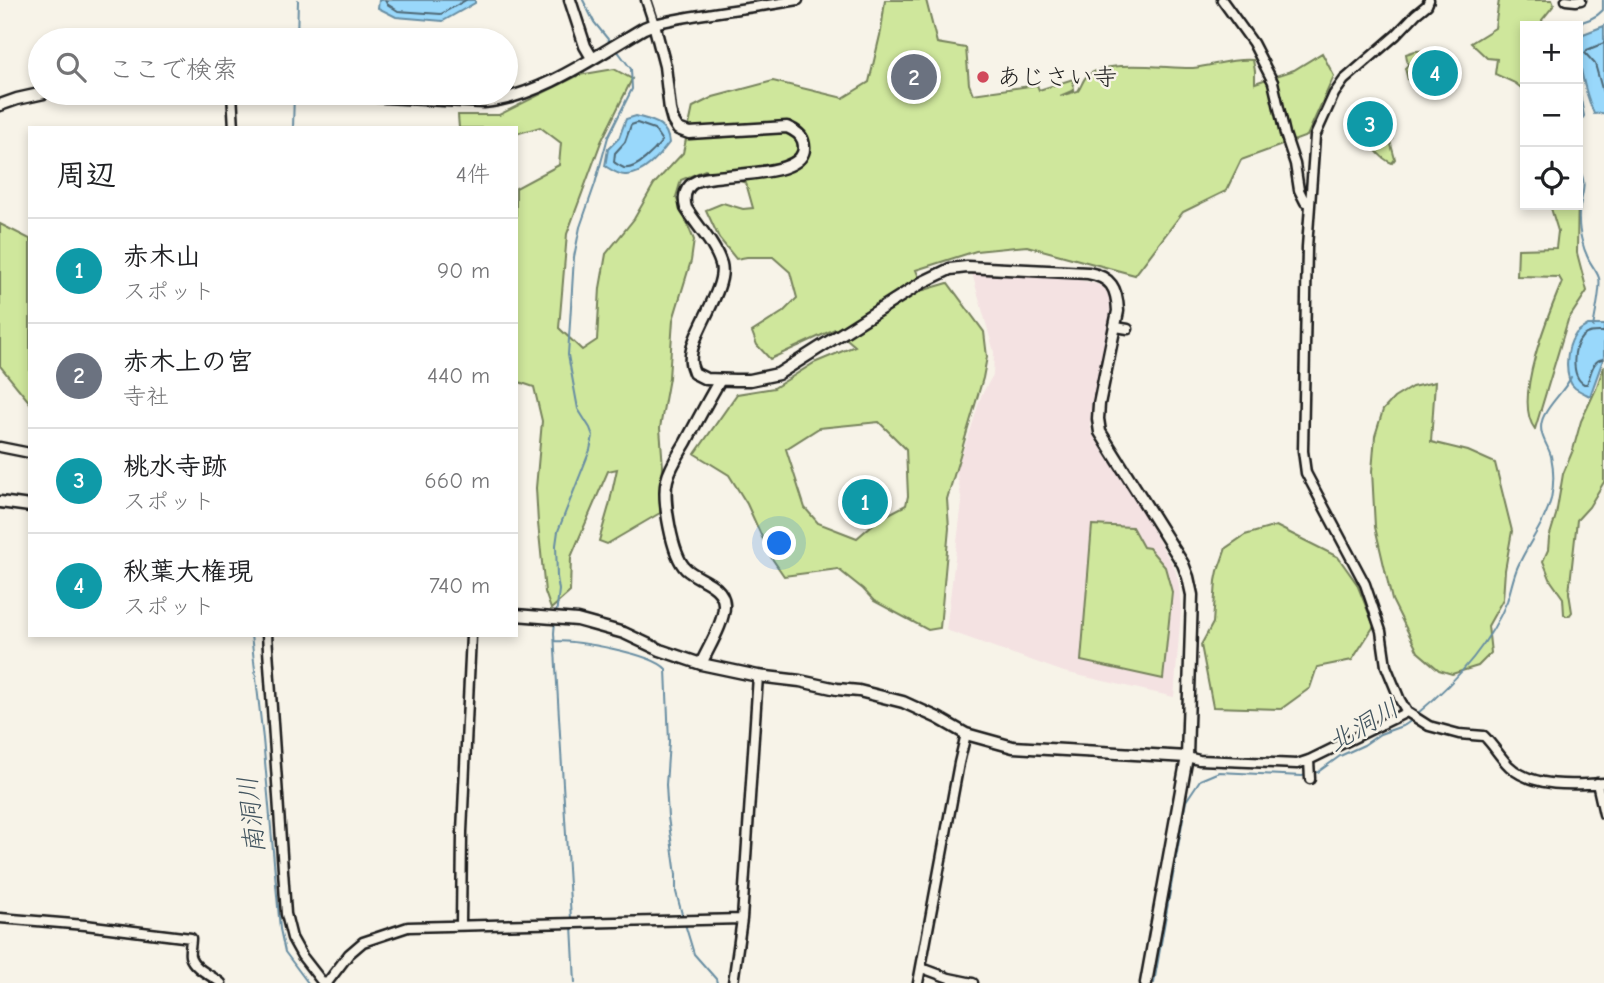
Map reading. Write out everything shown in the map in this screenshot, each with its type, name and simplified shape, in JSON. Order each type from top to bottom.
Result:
[{"type":"street","points":[[570,0],[584,46],[592,58]]},
{"type":"street","points":[[646,0],[665,66],[670,110],[678,129],[689,133],[787,127],[803,141],[804,148],[802,156],[792,165],[769,172],[702,179],[685,193],[686,208],[715,251],[723,273],[695,343],[690,361],[694,373],[706,379],[720,380],[750,380],[778,374],[923,282],[950,269],[968,267],[1097,275],[1115,289],[1118,311],[1099,404],[1100,432],[1183,564],[1192,595],[1187,757],[1146,983]]},
{"type":"street","points":[[518,95],[654,24],[682,17],[798,0]]},
{"type":"street","points":[[1222,0],[1253,43],[1273,82],[1295,164],[1299,190],[1305,202],[1310,204]]},
{"type":"street","points":[[1429,0],[1396,35],[1344,80],[1334,94],[1315,136],[1307,247],[1303,451],[1306,472],[1365,584],[1381,631],[1386,666],[1394,689],[1407,712],[1429,726],[1459,734],[1485,736],[1511,768],[1523,776],[1566,785],[1601,783],[1604,814]]},
{"type":"street","points":[[1566,0],[1581,0]]},
{"type":"street","points":[[0,105],[28,97]]},
{"type":"street","points":[[233,105],[234,126]]},
{"type":"street","points":[[1116,327],[1128,329]]},
{"type":"street","points":[[701,664],[722,618],[722,595],[714,586],[686,569],[679,560],[668,521],[665,491],[674,463],[720,380]]},
{"type":"street","points":[[0,447],[28,453]]},
{"type":"street","points":[[0,502],[28,506]]},
{"type":"street","points":[[518,615],[577,620],[624,633],[660,650],[701,664],[758,676],[859,691],[903,702],[966,734],[1013,747],[1187,757],[1256,764],[1297,764],[1310,769],[1407,712]]},
{"type":"street","points":[[267,637],[286,914],[292,938],[302,956],[325,983],[349,954],[363,942],[408,927],[742,919]]},
{"type":"street","points":[[461,925],[462,832],[471,637]]},
{"type":"street","points":[[733,983],[742,919],[758,676]]},
{"type":"street","points":[[918,983],[966,734]]},
{"type":"street","points":[[0,918],[191,938],[190,954],[193,961],[221,983]]},
{"type":"street","points":[[922,968],[973,983]]},
{"type":"shaded area","points":[[972,273],[1071,278],[1097,284],[1108,293],[1111,304],[1109,324],[1091,406],[1090,424],[1092,434],[1175,569],[1181,611],[1174,697],[1064,672],[946,630],[962,502],[956,469],[981,396],[993,375],[994,352]]},
{"type":"green space","points":[[885,0],[926,0],[937,43],[966,48],[969,84],[973,94],[1037,85],[1039,90],[1073,79],[1074,90],[1060,96],[1078,91],[1086,77],[1107,68],[1193,68],[1245,60],[1253,60],[1255,83],[1294,70],[1322,53],[1334,76],[1307,136],[1241,160],[1226,191],[1183,212],[1135,275],[1027,246],[976,251],[916,270],[924,290],[948,283],[984,332],[987,357],[947,499],[949,528],[940,628],[928,630],[874,601],[838,569],[784,576],[771,557],[747,504],[729,475],[695,454],[737,394],[774,388],[814,363],[855,346],[835,329],[770,359],[757,345],[752,332],[783,312],[797,298],[790,272],[773,257],[736,259],[719,238],[706,210],[723,203],[743,209],[753,208],[746,183],[705,170],[681,180],[676,197],[694,240],[691,261],[673,320],[669,378],[660,428],[663,467],[660,513],[607,544],[599,541],[617,469],[608,471],[571,557],[570,592],[551,609],[545,592],[536,488],[542,421],[534,387],[518,382],[518,187],[559,165],[561,143],[540,127],[518,133],[518,126],[459,126],[458,115],[499,115],[579,75],[614,69],[632,79],[601,142],[567,234],[559,328],[582,350],[597,340],[600,288],[606,254],[634,219],[654,184],[683,153],[693,107],[713,97],[773,81],[843,98],[869,82]],"holes":[[[879,422],[906,449],[906,505],[879,519],[857,538],[818,523],[805,508],[786,449],[819,428]]]},
{"type":"green space","points":[[1499,0],[1552,0],[1554,5],[1542,21],[1520,21],[1520,87],[1495,74],[1497,59],[1487,58],[1471,43],[1495,28]]},
{"type":"green space","points":[[1449,50],[1459,65],[1424,78],[1408,80],[1406,54],[1415,51]]},
{"type":"green space","points":[[1383,113],[1393,139],[1390,141],[1395,159],[1392,163],[1378,153],[1361,127],[1365,121]]},
{"type":"green space","points":[[1552,210],[1578,210],[1577,253],[1587,291],[1568,320],[1535,429],[1529,416],[1530,378],[1549,314],[1562,282],[1559,277],[1517,276],[1518,249],[1556,248],[1558,231]]},
{"type":"green space","points":[[0,224],[28,238],[28,401],[0,366]]},
{"type":"green space","points":[[1604,366],[1604,482],[1589,507],[1577,520],[1569,593],[1572,612],[1566,616],[1563,598],[1551,581],[1543,561],[1548,550],[1563,474]]},
{"type":"green space","points":[[1435,382],[1431,442],[1468,451],[1495,463],[1512,531],[1503,599],[1488,626],[1491,653],[1478,666],[1452,674],[1439,670],[1418,652],[1392,600],[1375,527],[1372,471],[1375,436],[1383,410],[1394,398],[1412,387]]},
{"type":"green space","points":[[1092,525],[1132,527],[1143,547],[1149,548],[1165,567],[1172,592],[1163,679],[1081,661]]},
{"type":"green space","points":[[1276,526],[1338,557],[1357,584],[1374,626],[1352,660],[1317,667],[1310,688],[1281,709],[1213,707],[1201,645],[1213,623],[1216,581],[1226,548],[1245,535]]},
{"type":"water","points":[[379,0],[475,0],[475,3],[443,21],[396,17],[378,8]]},
{"type":"water","points":[[1604,26],[1604,113],[1594,114],[1587,95],[1583,80],[1583,34]]},
{"type":"water","points":[[636,116],[662,127],[669,143],[644,169],[622,175],[605,166],[608,149],[619,138],[626,119]]},
{"type":"water","points":[[1588,325],[1604,325],[1604,357],[1590,396],[1571,383],[1567,370],[1572,340]]},
{"type":"waterway","points":[[297,28],[298,0]]},
{"type":"waterway","points":[[583,0],[594,22],[611,43]]},
{"type":"waterway","name":"北洞川","points":[[1583,22],[1603,10],[1603,0]]},
{"type":"waterway","points":[[556,615],[559,590],[556,545],[558,531],[593,436],[578,409],[568,355],[574,257],[580,227],[608,137],[632,89],[631,69],[617,50]]},
{"type":"waterway","points":[[293,126],[294,105]]},
{"type":"waterway","name":"北洞川","points":[[1583,111],[1583,118]]},
{"type":"waterway","name":"北洞川","points":[[1583,181],[1583,193]]},
{"type":"waterway","name":"北洞川","points":[[1580,210],[1579,225],[1586,254],[1599,282],[1593,327]]},
{"type":"waterway","name":"北洞川","points":[[1418,713],[1469,663],[1491,633],[1507,601],[1518,566],[1545,516],[1551,499],[1553,467],[1542,435],[1542,421],[1571,377]]},
{"type":"waterway","points":[[555,621],[571,919]]},
{"type":"waterway","name":"南洞川","points":[[251,637],[280,929],[285,952],[308,983]]},
{"type":"waterway","points":[[555,641],[630,653],[658,663],[666,669],[668,817],[676,892],[683,918]]},
{"type":"waterway","name":"北洞川","points":[[1313,773],[1380,734],[1412,720]]},
{"type":"waterway","name":"北洞川","points":[[1154,983],[1186,801],[1200,780],[1219,772],[1307,775]]},
{"type":"waterway","points":[[685,924],[694,954],[717,983]]},
{"type":"waterway","points":[[572,925],[575,983]]},
{"type":"place","name":"秋葉大権現","points":[[1435,73]]},
{"type":"place","name":"赤木上の宮","points":[[914,77]]},
{"type":"place","name":"あじさい寺","points":[[983,77]]},
{"type":"place","name":"桃水寺跡","points":[[1370,124]]},
{"type":"place","name":"赤木山","points":[[865,502]]}]
